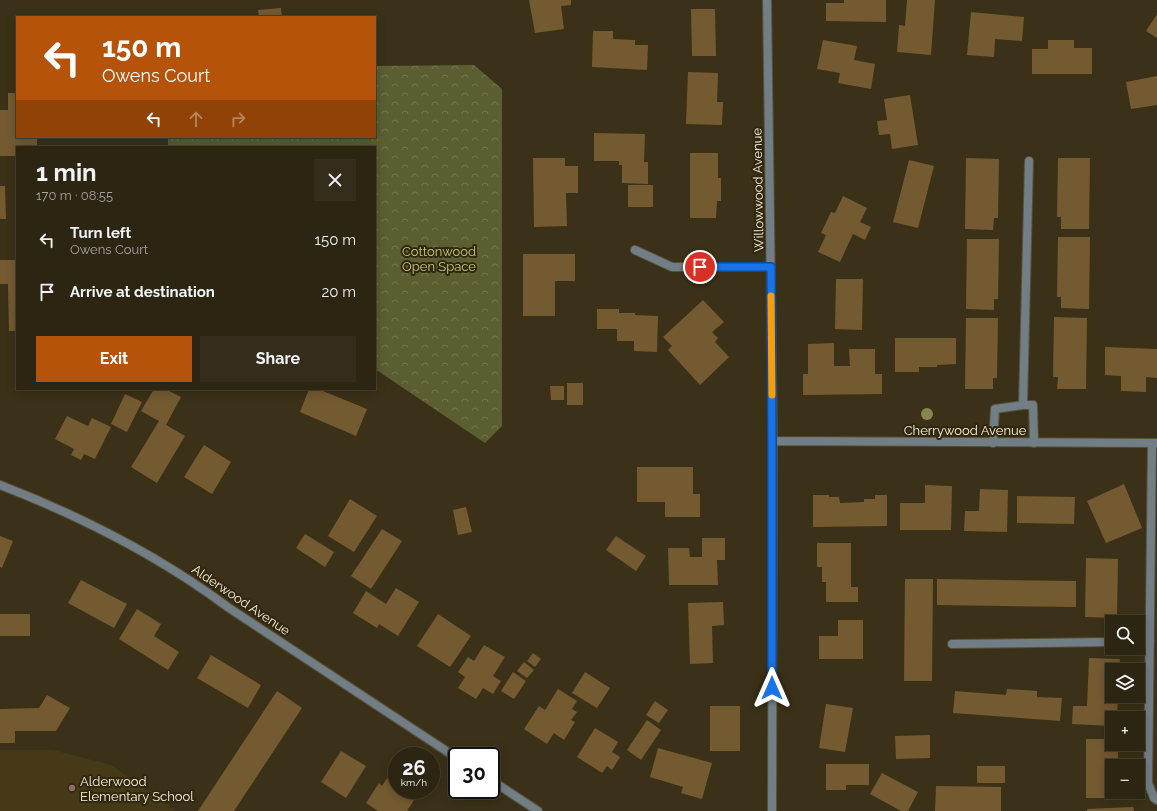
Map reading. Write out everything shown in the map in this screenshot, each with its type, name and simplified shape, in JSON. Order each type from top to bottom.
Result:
[{"type":"street","name":"Willowwood Avenue","points":[[768,0],[772,441],[772,811]]},
{"type":"street","points":[[1023,405],[1029,161]]},
{"type":"street","points":[[635,250],[672,268],[771,267]]},
{"type":"street","points":[[993,443],[995,409],[1023,405],[1033,405],[1034,443]]},
{"type":"street","name":"Cherrywood Avenue","points":[[772,441],[1154,443]]},
{"type":"street","points":[[1154,443],[1148,783],[1154,798],[1157,800]]},
{"type":"street","name":"Alderwood Avenue","points":[[0,485],[50,504],[119,538],[153,557],[448,752]]},
{"type":"street","points":[[1145,641],[1150,641]]},
{"type":"street","points":[[952,644],[1105,642]]},
{"type":"street","points":[[500,786],[538,811]]},
{"type":"shaded area","name":"Alderwood Elementary School","points":[[0,750],[53,750],[111,765],[176,811],[0,811]]},
{"type":"green space","name":"Cottonwood Open Space","points":[[474,65],[502,89],[502,426],[485,443],[376,370],[376,146],[168,146],[168,138],[376,138],[376,66]]},
{"type":"building","points":[[529,0],[571,0],[571,5],[561,6],[564,29],[535,33]]},
{"type":"building","points":[[844,0],[886,0],[886,22],[826,21],[826,3],[844,3]]},
{"type":"building","points":[[907,0],[935,0],[931,55],[897,52],[899,25],[905,26]]},
{"type":"building","points":[[281,8],[282,16],[259,16],[258,10]]},
{"type":"building","points":[[691,9],[715,9],[716,56],[692,56]]},
{"type":"building","points":[[971,12],[1024,17],[1022,41],[995,39],[994,57],[967,55]]},
{"type":"building","points":[[1157,14],[1157,38],[1146,31]]},
{"type":"building","points":[[593,31],[613,31],[613,39],[635,40],[635,45],[648,45],[647,70],[592,67]]},
{"type":"building","points":[[823,40],[857,46],[854,60],[875,64],[871,89],[838,83],[840,73],[817,69]]},
{"type":"building","points":[[1048,40],[1074,40],[1074,48],[1092,48],[1092,74],[1032,74],[1032,49],[1048,49]]},
{"type":"building","points":[[688,72],[718,73],[717,102],[723,102],[722,125],[686,124]]},
{"type":"building","points":[[1157,76],[1157,105],[1131,109],[1126,82]]},
{"type":"building","points":[[8,93],[16,93],[16,138],[37,138],[37,146],[16,146],[16,156],[0,156],[0,110],[8,110]]},
{"type":"building","points":[[910,95],[918,145],[892,149],[890,134],[879,135],[877,121],[887,120],[884,99]]},
{"type":"building","points":[[594,133],[645,134],[644,162],[648,162],[648,184],[622,183],[622,165],[619,165],[619,161],[594,161]]},
{"type":"building","points":[[690,153],[718,153],[718,178],[721,178],[721,201],[717,201],[716,218],[690,218]]},
{"type":"building","points":[[533,158],[565,158],[565,166],[578,166],[578,193],[566,193],[567,226],[534,227]]},
{"type":"building","points":[[966,158],[999,159],[998,218],[994,218],[993,230],[965,229]]},
{"type":"building","points":[[1058,158],[1090,158],[1089,229],[1061,229],[1061,217],[1057,217]]},
{"type":"building","points":[[909,160],[934,166],[918,228],[893,222]]},
{"type":"building","points":[[628,185],[653,185],[653,207],[628,207]]},
{"type":"building","points":[[0,186],[5,186],[6,219],[0,219]]},
{"type":"building","points":[[843,196],[867,208],[860,222],[871,227],[865,240],[853,234],[840,262],[818,252],[826,235],[821,233],[831,212],[835,213]]},
{"type":"building","points":[[1058,237],[1090,237],[1089,309],[1061,308],[1061,297],[1057,297]]},
{"type":"building","points":[[967,239],[999,239],[998,299],[994,299],[994,310],[966,309]]},
{"type":"building","points":[[523,254],[575,254],[575,281],[555,281],[555,316],[523,316]]},
{"type":"building","points":[[0,260],[16,260],[16,331],[9,331],[8,284],[0,284]]},
{"type":"building","points":[[836,279],[863,279],[862,330],[835,329]]},
{"type":"building","points":[[703,300],[724,322],[712,332],[718,338],[715,342],[729,357],[700,385],[668,350],[672,346],[663,337]]},
{"type":"building","points":[[597,309],[619,309],[619,313],[635,313],[635,315],[658,316],[657,352],[634,351],[634,341],[617,341],[617,329],[597,329]]},
{"type":"building","points":[[1054,317],[1087,318],[1086,389],[1057,389],[1058,377],[1053,377]]},
{"type":"building","points":[[966,318],[998,318],[997,378],[993,378],[993,389],[965,389]]},
{"type":"building","points":[[895,338],[956,338],[956,364],[937,365],[937,367],[919,367],[919,372],[895,372]]},
{"type":"building","points":[[834,343],[834,366],[850,366],[849,349],[875,349],[875,374],[882,374],[882,394],[803,395],[803,374],[808,374],[808,344]]},
{"type":"building","points":[[1105,347],[1157,349],[1157,378],[1146,377],[1146,392],[1121,391],[1121,376],[1105,375]]},
{"type":"building","points":[[567,383],[583,383],[583,405],[567,405]]},
{"type":"building","points":[[550,386],[564,386],[564,400],[551,400]]},
{"type":"building","points":[[153,390],[170,390],[181,397],[166,425],[185,436],[157,483],[131,467],[159,421],[141,411]]},
{"type":"building","points":[[309,390],[320,390],[367,409],[356,436],[300,412]]},
{"type":"building","points":[[125,394],[142,402],[127,432],[111,424]]},
{"type":"building","points":[[67,416],[88,426],[92,418],[111,427],[95,459],[84,454],[81,460],[71,455],[74,449],[55,439]]},
{"type":"building","points":[[204,445],[231,462],[212,494],[184,477]]},
{"type":"building","points":[[637,467],[693,467],[693,494],[700,494],[700,517],[665,517],[665,502],[637,502]]},
{"type":"building","points":[[1124,484],[1142,528],[1106,543],[1087,501]]},
{"type":"building","points":[[925,485],[952,486],[951,530],[900,530],[900,503],[925,503]]},
{"type":"building","points":[[980,489],[1008,490],[1007,532],[964,531],[965,511],[979,511]]},
{"type":"building","points":[[813,495],[829,495],[829,497],[839,497],[840,503],[864,502],[864,499],[875,499],[875,495],[887,495],[887,526],[813,527]]},
{"type":"building","points":[[1017,496],[1075,497],[1074,524],[1017,523]]},
{"type":"building","points":[[350,499],[377,516],[354,552],[328,536]]},
{"type":"building","points":[[466,507],[472,532],[458,535],[453,510]]},
{"type":"building","points":[[382,529],[402,541],[371,589],[351,576]]},
{"type":"building","points":[[305,534],[334,552],[325,567],[296,548]]},
{"type":"building","points":[[0,536],[13,541],[2,568],[0,567]]},
{"type":"building","points":[[616,536],[646,556],[636,571],[606,550]]},
{"type":"building","points":[[702,538],[725,538],[725,560],[717,560],[718,585],[669,585],[668,548],[689,548],[690,557],[702,557]]},
{"type":"building","points":[[817,543],[851,543],[851,587],[858,587],[858,602],[826,602],[826,582],[822,582],[822,567],[817,567]]},
{"type":"building","points":[[1086,558],[1118,559],[1117,615],[1105,615],[1105,618],[1085,617]]},
{"type":"building","points":[[905,579],[933,579],[932,681],[904,681]]},
{"type":"building","points":[[937,579],[1076,581],[1076,607],[937,605]]},
{"type":"building","points":[[81,580],[127,604],[114,628],[68,603]]},
{"type":"building","points":[[396,588],[419,602],[398,636],[379,624],[377,628],[353,613],[366,591],[386,604]]},
{"type":"building","points":[[723,602],[724,625],[712,626],[713,663],[690,664],[688,603]]},
{"type":"building","points":[[137,609],[161,624],[154,636],[179,652],[168,670],[119,639]]},
{"type":"building","points":[[0,614],[30,614],[30,636],[0,636]]},
{"type":"building","points":[[438,614],[471,636],[450,667],[417,646]]},
{"type":"building","points":[[838,620],[863,620],[863,659],[819,659],[819,636],[838,636]]},
{"type":"building","points":[[484,645],[505,657],[493,676],[501,681],[493,694],[483,688],[476,699],[458,688],[465,677],[458,672],[468,657],[474,661]]},
{"type":"building","points":[[533,653],[541,659],[535,667],[527,661]]},
{"type":"building","points":[[211,655],[261,685],[248,708],[197,678]]},
{"type":"building","points":[[1089,658],[1120,659],[1120,663],[1105,663],[1105,703],[1118,703],[1117,711],[1105,711],[1105,726],[1072,724],[1073,706],[1087,706]]},
{"type":"building","points":[[524,662],[534,670],[527,678],[517,671]]},
{"type":"building","points":[[513,672],[526,681],[514,699],[501,691]]},
{"type":"building","points":[[585,672],[610,688],[597,708],[572,693]]},
{"type":"building","points":[[558,689],[577,701],[572,709],[577,712],[571,720],[575,722],[564,740],[554,733],[547,744],[524,729],[539,706],[545,710]]},
{"type":"building","points":[[1007,689],[1037,691],[1037,697],[1062,698],[1060,721],[953,713],[955,691],[1006,695]]},
{"type":"building","points":[[277,691],[302,708],[234,811],[198,811]]},
{"type":"building","points":[[47,695],[70,708],[56,731],[15,731],[15,743],[0,743],[0,709],[39,708]]},
{"type":"building","points":[[655,701],[668,710],[659,723],[646,715]]},
{"type":"building","points":[[826,704],[853,708],[845,752],[819,748]]},
{"type":"building","points":[[710,706],[740,706],[740,751],[710,751]]},
{"type":"building","points":[[647,720],[661,730],[641,760],[627,750]]},
{"type":"building","points":[[595,728],[618,742],[612,752],[620,757],[612,770],[607,766],[602,773],[577,757]]},
{"type":"building","points":[[930,735],[930,758],[896,759],[895,736]]},
{"type":"building","points":[[1086,739],[1105,739],[1105,751],[1118,751],[1118,759],[1105,759],[1105,798],[1086,798]]},
{"type":"building","points":[[658,748],[712,763],[702,799],[681,793],[683,787],[650,777]]},
{"type":"building","points":[[341,751],[366,766],[346,798],[321,782]]},
{"type":"building","points":[[826,764],[869,764],[869,785],[846,785],[846,790],[826,790]]},
{"type":"building","points":[[977,766],[1005,766],[1005,783],[977,783]]},
{"type":"building","points":[[882,773],[918,792],[908,811],[901,811],[870,794]]},
{"type":"building","points":[[388,779],[388,799],[415,799],[407,811],[378,811],[366,803],[379,783],[382,786]]},
{"type":"building","points":[[936,786],[1001,787],[1001,811],[935,811]]},
{"type":"building","points":[[1133,807],[1134,811],[1087,811],[1087,809]]},
{"type":"slow traffic","points":[[771,296],[772,395]]},
{"type":"place","name":"Alderwood Elementary School","points":[[72,788]]},
{"type":"route","points":[[700,267],[771,267],[772,688]]}]
